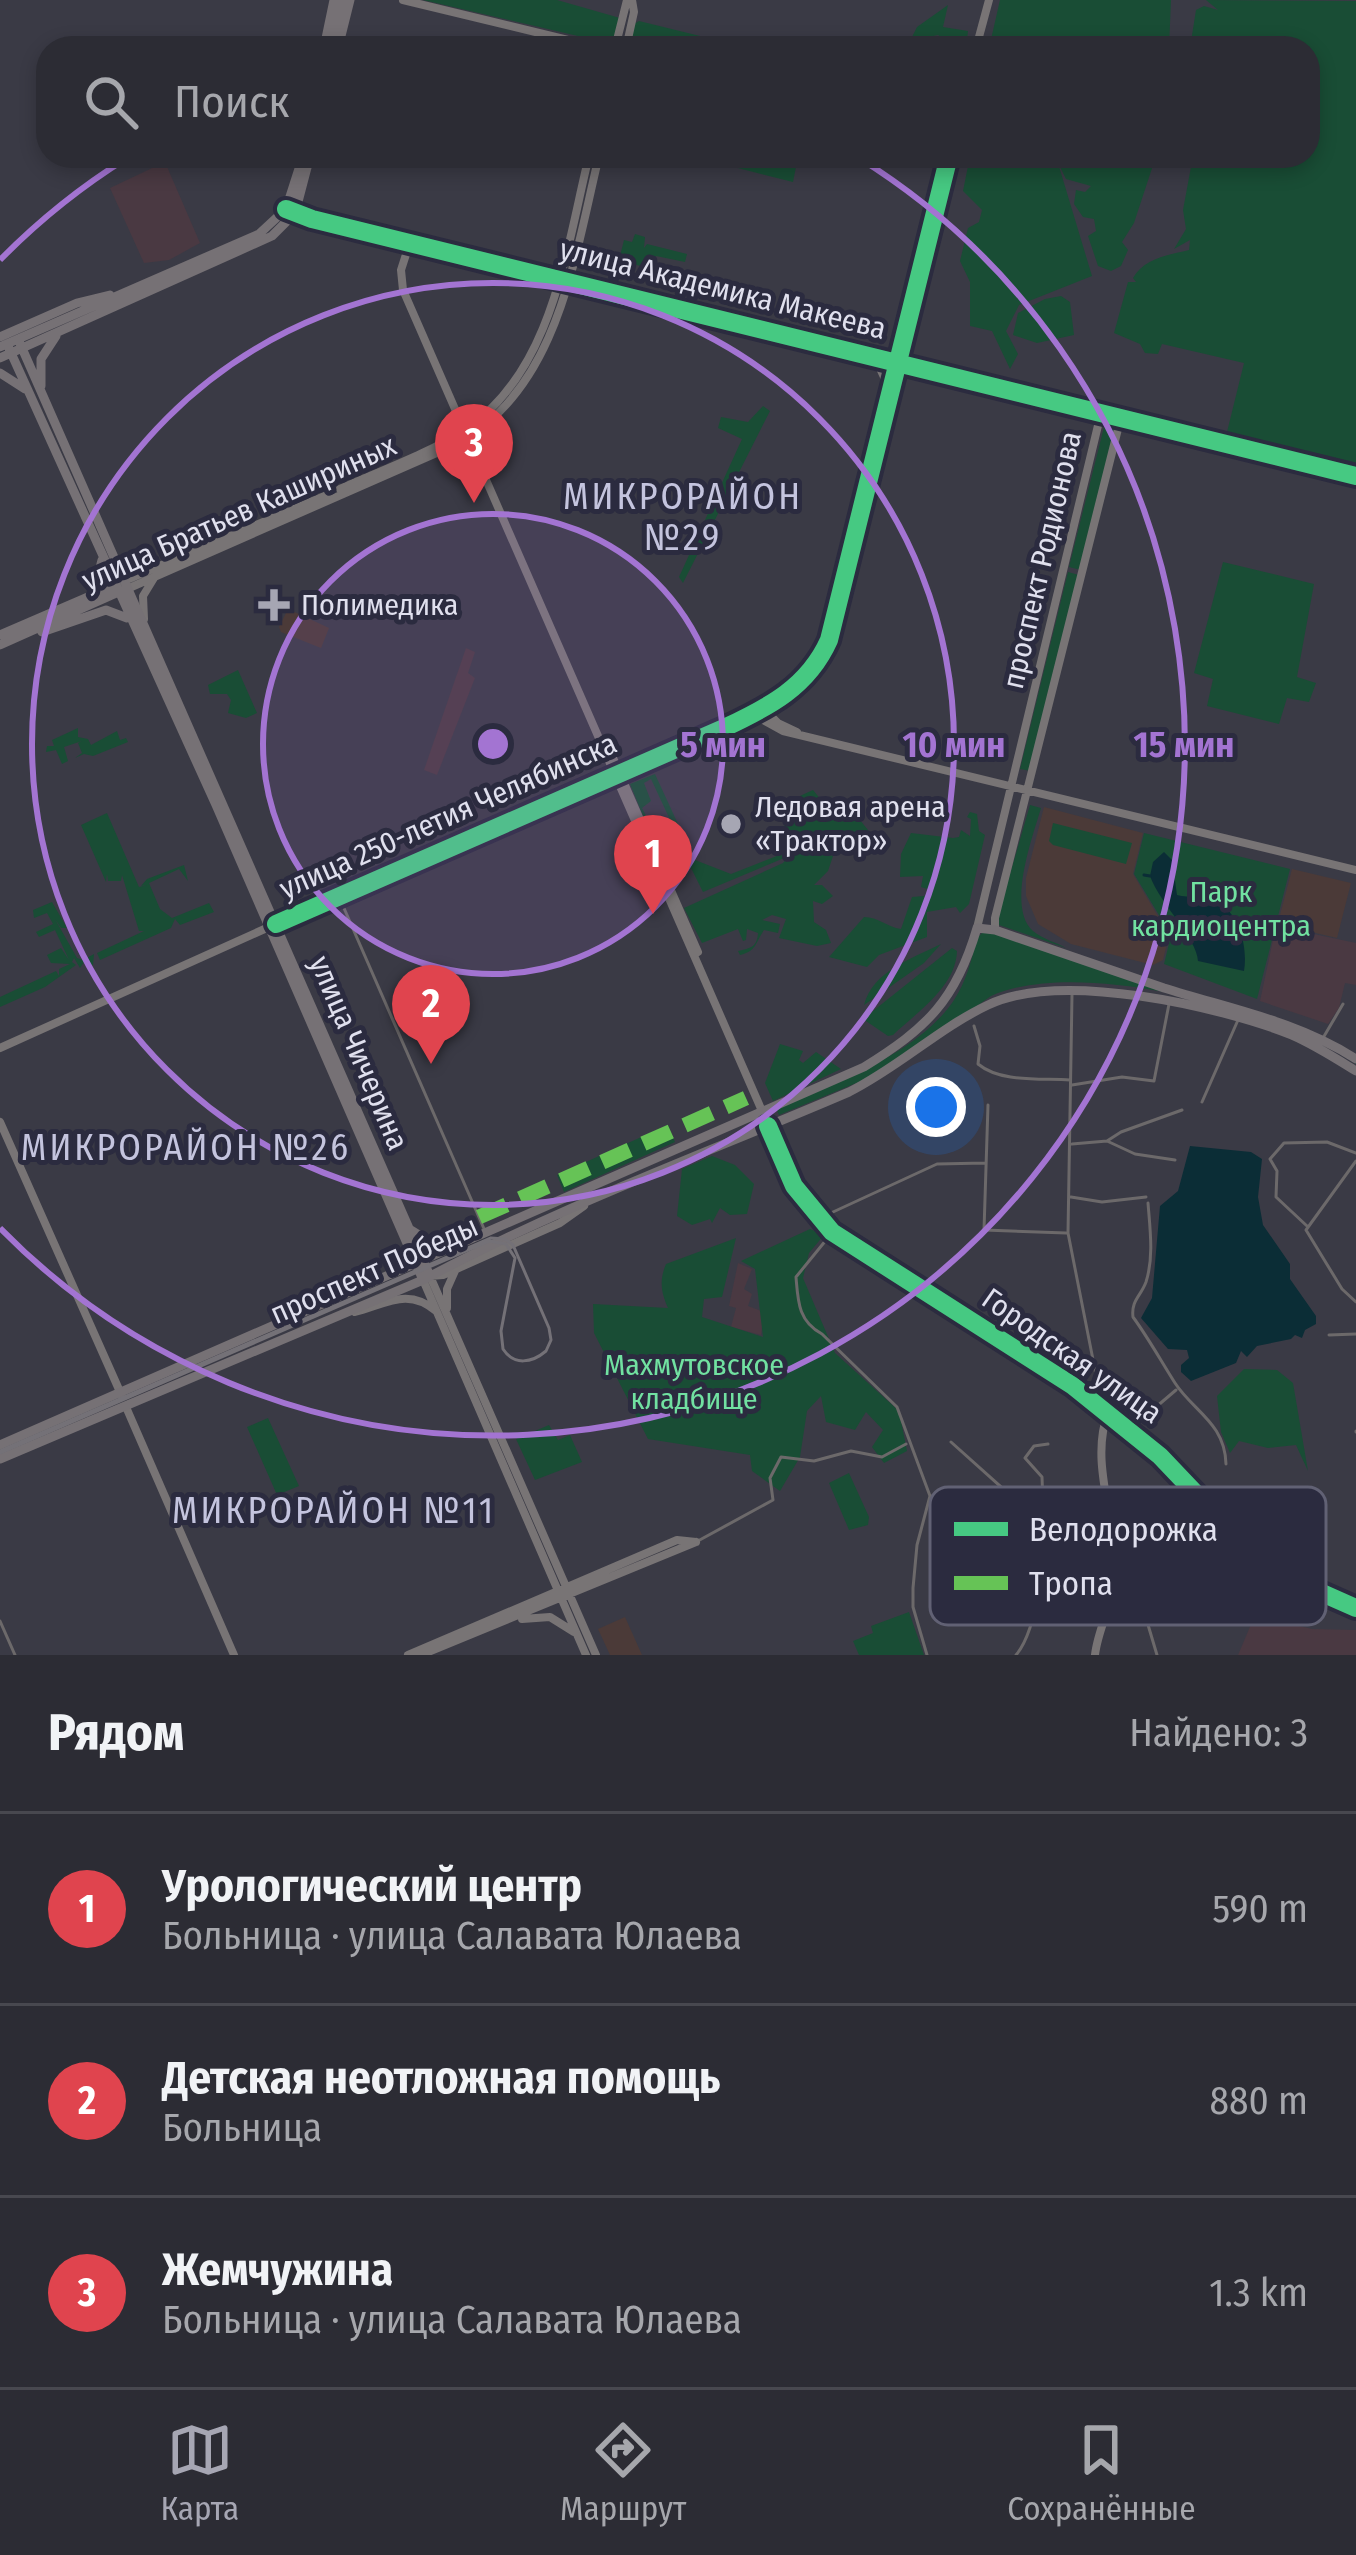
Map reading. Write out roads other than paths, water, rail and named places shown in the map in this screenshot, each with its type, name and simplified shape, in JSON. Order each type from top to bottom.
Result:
[{"type":"main road","points":[[334,36],[342,0]]},
{"type":"main road","points":[[8,347],[60,332],[265,241],[288,224],[303,168]]},
{"type":"main road","points":[[8,347],[259,234],[290,212]]},
{"type":"main road","points":[[8,347],[77,303],[133,290]]},
{"type":"main road","points":[[0,373],[36,394],[41,359],[60,332]]},
{"type":"main road","name":"улица Чичерина","points":[[8,347],[36,394],[427,1278]]},
{"type":"main road","name":"улица Чичерина","points":[[36,394],[102,557],[121,587]]},
{"type":"main road","points":[[93,595],[102,557]]},
{"type":"main road","name":"улица Братьев Кашириных","points":[[0,635],[121,587]]},
{"type":"main road","name":"улица Братьев Кашириных","points":[[0,644],[121,587]]},
{"type":"main road","points":[[16,638],[106,610],[124,615],[141,631]]},
{"type":"main road","points":[[766,1118],[863,1067],[918,1030],[961,978],[977,928],[1262,1015],[1356,1059]]},
{"type":"main road","points":[[766,1118],[888,1072],[987,1005],[1033,993],[1072,990],[1239,1018],[1294,1036],[1356,1071]]},
{"type":"main road","name":"улица Чичерина","points":[[347,1097],[409,1229],[419,1261]]},
{"type":"main road","name":"проспект Победы","points":[[0,1445],[598,1183],[766,1118]]},
{"type":"main road","name":"проспект Победы","points":[[0,1459],[427,1278],[766,1118]]},
{"type":"main road","points":[[598,1183],[605,1196]]},
{"type":"main road","points":[[409,1229],[436,1243],[462,1243]]},
{"type":"main road","points":[[119,1395],[124,1407]]},
{"type":"street","points":[[403,0],[552,36]]},
{"type":"street","points":[[618,36],[629,0]]},
{"type":"street","points":[[629,0],[634,17],[629,36]]},
{"type":"street","points":[[979,36],[989,0]]},
{"type":"street","name":"улица Братьев Кашириных","points":[[563,280],[586,168]]},
{"type":"street","name":"улица Братьев Кашириных","points":[[121,587],[154,577],[467,434],[490,411],[537,343],[563,280],[596,168]]},
{"type":"street","name":"улица 250-летия Челябинска","points":[[0,1048],[761,711],[804,679],[829,640],[946,168]]},
{"type":"street","name":"улица Академика Макеева","points":[[290,212],[1356,476]]},
{"type":"street","name":"Городская улица","points":[[410,242],[401,270],[403,290],[794,1186],[832,1232],[1096,1403],[1189,1487]]},
{"type":"street","points":[[867,356],[885,375],[890,392]]},
{"type":"street","name":"проспект Родионова","points":[[977,928],[1101,412]]},
{"type":"street","name":"проспект Родионова","points":[[995,930],[1121,417]]},
{"type":"street","name":"улица Братьев Кашириных","points":[[121,587],[411,460]]},
{"type":"street","points":[[1066,568],[1082,573]]},
{"type":"street","points":[[141,631],[144,590],[154,577]]},
{"type":"street","points":[[761,711],[798,733],[1356,870]]},
{"type":"street","points":[[339,896],[486,1232]]},
{"type":"street","points":[[1072,990],[1068,1233],[1099,1384],[1096,1403]]},
{"type":"street","points":[[974,1026],[980,1046],[978,1064],[984,1070],[1072,1083],[1122,1077],[1154,1081],[1170,1003]]},
{"type":"street","points":[[1322,1040],[1343,1004]]},
{"type":"street","points":[[1202,1102],[1239,1018]]},
{"type":"street","points":[[988,1105],[984,1230],[1068,1233]]},
{"type":"street","points":[[1107,1141],[1182,1109]]},
{"type":"street","points":[[0,1126],[119,1395]]},
{"type":"street","points":[[1071,1144],[1107,1141],[1135,1154],[1175,1160]]},
{"type":"street","points":[[1356,1153],[1327,1142],[1284,1143],[1270,1159],[1277,1171],[1276,1197],[1307,1226],[1322,1259],[1356,1302]]},
{"type":"street","points":[[1307,1226],[1356,1161]]},
{"type":"street","points":[[819,1219],[937,1164],[986,1163]]},
{"type":"street","points":[[1070,1196],[1102,1202],[1147,1200],[1151,1241],[1146,1285],[1131,1310],[1178,1389],[1192,1399],[1218,1435],[1226,1464]]},
{"type":"street","points":[[427,1278],[560,1223],[584,1206]]},
{"type":"street","points":[[832,1232],[796,1276],[799,1309],[809,1327],[897,1407],[930,1496],[913,1575],[914,1607],[927,1655]]},
{"type":"street","points":[[448,1317],[449,1280],[461,1267]]},
{"type":"street","name":"улица Чичерина","points":[[427,1278],[437,1312],[563,1592],[586,1655]]},
{"type":"street","name":"улица Чичерина","points":[[427,1278],[448,1317],[499,1445]]},
{"type":"street","points":[[338,1314],[402,1297],[426,1303],[437,1312]]},
{"type":"street","points":[[1329,1335],[1356,1334]]},
{"type":"street","points":[[1128,1430],[1178,1389]]},
{"type":"street","points":[[124,1407],[209,1601]]},
{"type":"street","points":[[124,1407],[232,1655]]},
{"type":"street","points":[[1108,1413],[1102,1434],[1108,1487]]},
{"type":"street","points":[[951,1442],[1001,1487]]},
{"type":"street","points":[[408,1655],[679,1544],[696,1542],[760,1509],[772,1500],[770,1478],[781,1457],[814,1461],[851,1451],[882,1456],[908,1443]]},
{"type":"street","points":[[1042,1487],[1042,1477],[1024,1458],[1036,1445],[1048,1444]]},
{"type":"street","points":[[421,1655],[563,1592]]},
{"type":"street","name":"улица Чичерина","points":[[563,1592],[596,1655]]},
{"type":"street","name":"Городская улица","points":[[1326,1595],[1356,1608]]},
{"type":"street","points":[[497,1625],[550,1617],[579,1637]]},
{"type":"street","points":[[0,1621],[15,1655]]},
{"type":"street","points":[[1016,1655],[1029,1625]]},
{"type":"street","points":[[1095,1655],[1103,1625]]},
{"type":"street","points":[[1148,1625],[1157,1655]]},
{"type":"water","points":[[1164,852],[1172,860],[1177,895],[1216,901],[1231,914],[1243,942],[1244,971],[1198,961],[1150,876],[1153,862]]},
{"type":"water","points":[[1190,1146],[1251,1152],[1262,1159],[1258,1197],[1263,1225],[1290,1264],[1290,1279],[1316,1316],[1316,1324],[1302,1338],[1295,1335],[1257,1346],[1247,1357],[1241,1351],[1236,1363],[1191,1381],[1181,1372],[1189,1358],[1187,1350],[1168,1349],[1141,1318],[1152,1298],[1160,1206],[1178,1191]]},
{"type":"waterway","points":[[1144,875],[1150,876]]},
{"type":"tram line","points":[[0,1451],[491,1238],[513,1245],[549,1328],[546,1351],[535,1358],[518,1360],[503,1349],[501,1331],[515,1258],[506,1244],[489,1241],[0,1453]]},
{"type":"place","name":"Жемчужина","points":[[474,503]]},
{"type":"place","name":"Полимедика","points":[[274,605]]},
{"type":"place","name":"Ледовая арена «Трактор»","points":[[731,824]]},
{"type":"place","name":"Урологический центр","points":[[653,914]]},
{"type":"place","name":"Детская неотложная помощь","points":[[431,1064]]},
{"type":"district","name":"МИКРОРАЙОН №29","points":[[683,518]]},
{"type":"district","name":"МИКРОРАЙОН №26","points":[[186,1148]]},
{"type":"district","name":"МИКРОРАЙОН №11","points":[[334,1511]]},
{"type":"park label","name":"Парк кардиоцентра","points":[[1221,909]]},
{"type":"park label","name":"Махмутовское кладбище","points":[[694,1382]]}]
